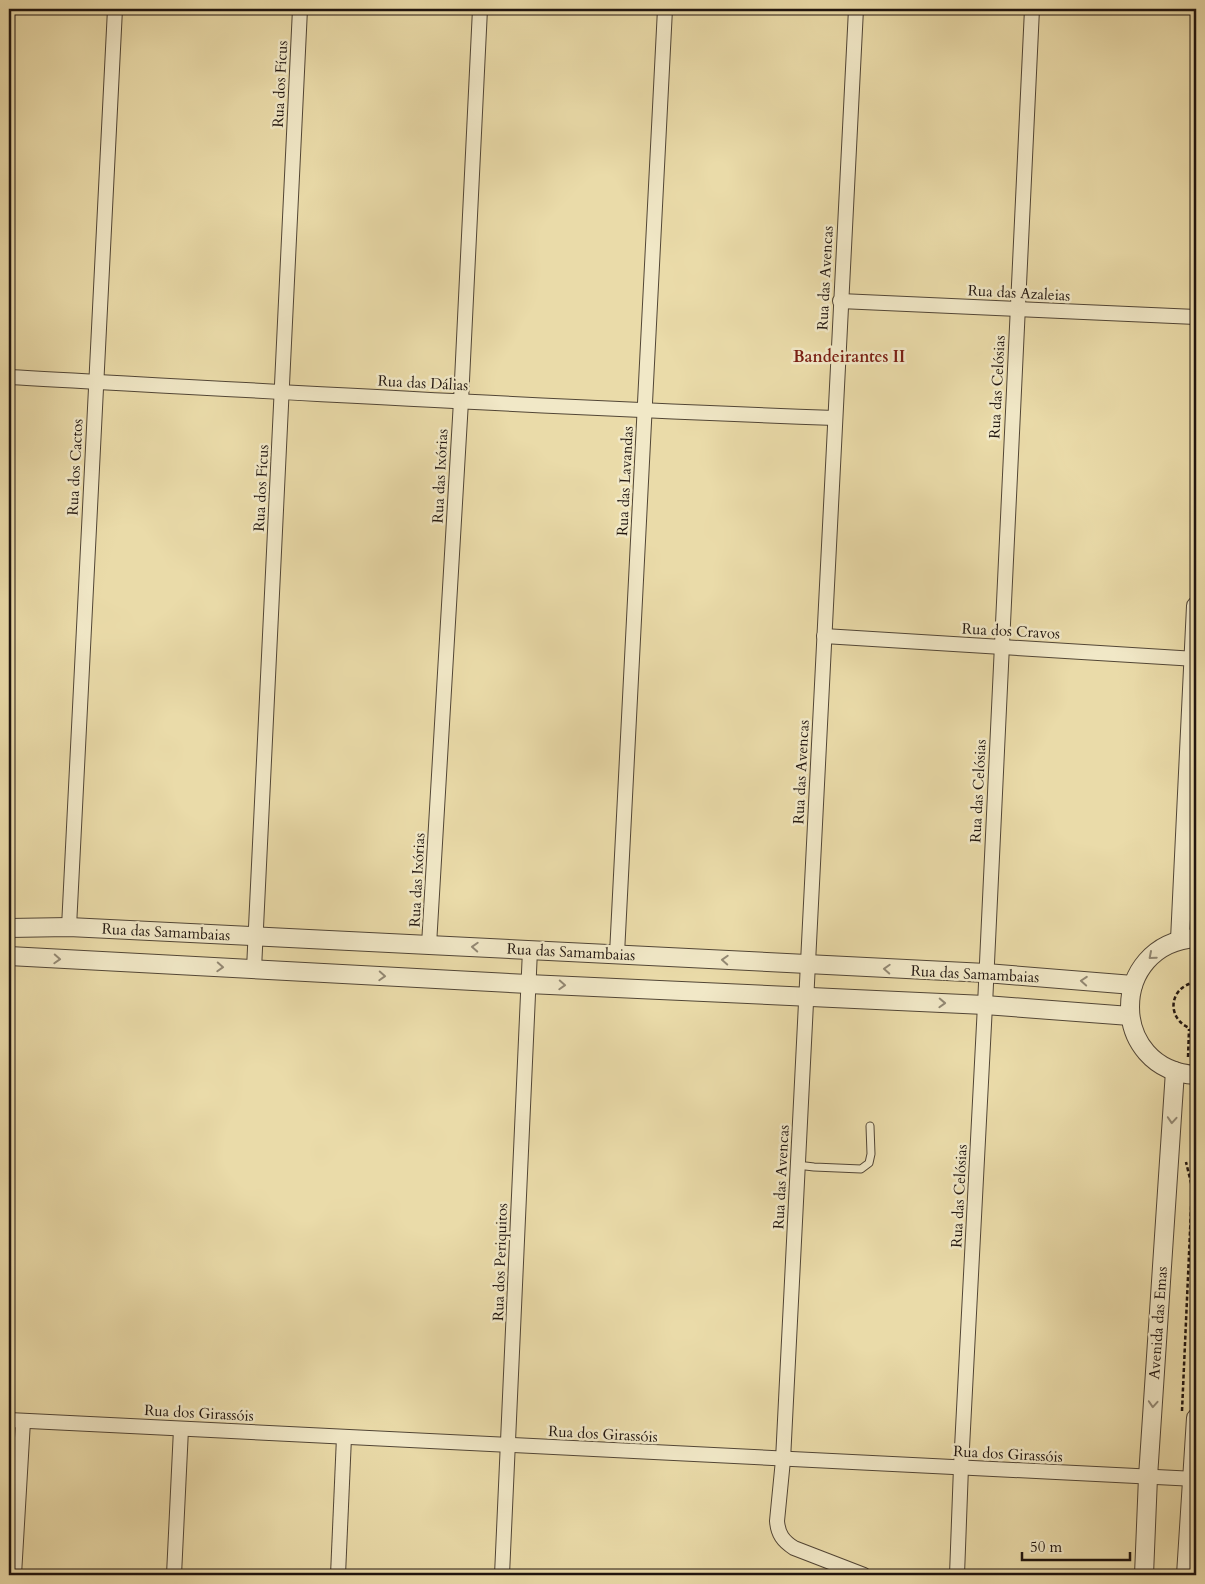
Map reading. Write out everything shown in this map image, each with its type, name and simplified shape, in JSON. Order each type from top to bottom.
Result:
[{"type":"street","name":"Rua dos Cactos","points":[[69,927],[115,9]]},
{"type":"street","name":"Rua dos Fícus","points":[[254,969],[300,9]]},
{"type":"street","name":"Rua das Ixórias","points":[[429,945],[461,401],[480,9]]},
{"type":"street","name":"Rua das Lavandas","points":[[617,954],[665,9]]},
{"type":"street","name":"Rua das Avencas","points":[[856,9],[783,1460],[777,1521],[781,1536],[786,1543],[794,1548],[864,1575]]},
{"type":"street","name":"Rua das Celósias","points":[[957,1575],[1032,9]]},
{"type":"street","name":"Rua das Azaleias","points":[[840,300],[1196,317]]},
{"type":"street","name":"Rua das Dálias","points":[[9,377],[645,412],[835,418]]},
{"type":"street","points":[[1186,1073],[1164,1066],[1144,1050],[1138,1040],[1130,1016],[1129,1005],[1133,984],[1138,972],[1151,956],[1168,945],[1188,939],[1196,606]]},
{"type":"street","name":"Rua dos Cravos","points":[[824,636],[1195,658]]},
{"type":"street","name":"Rua das Samambaias","points":[[9,928],[69,927],[256,936],[986,973],[1133,984]]},
{"type":"street","name":"Rua dos Periquitos","points":[[502,1575],[530,950]]},
{"type":"street","name":"Rua das Samambaias","points":[[9,956],[528,984],[985,1005],[1130,1016]]},
{"type":"street","name":"Avenida das Emas","points":[[1144,1575],[1148,1477],[1186,1073]]},
{"type":"street","points":[[1186,1575],[1195,1479],[1189,1419]]},
{"type":"street","name":"Rua dos Girassóis","points":[[9,1420],[1195,1479]]},
{"type":"street","points":[[14,1575],[24,1421]]},
{"type":"street","points":[[174,1575],[181,1429]]},
{"type":"street","points":[[338,1575],[344,1437]]},
{"type":"lane","points":[[798,1165],[861,1169],[869,1163],[871,1154],[870,1126]]},
{"type":"path","points":[[1196,982],[1187,984],[1180,989],[1173,1003],[1177,1019],[1182,1025],[1196,1030]]},
{"type":"path","points":[[1186,1073],[1189,1029]]},
{"type":"path","points":[[1184,1155],[1192,1188],[1189,1419]]},
{"type":"district","name":"Bandeirantes II","points":[[849,357]]}]
